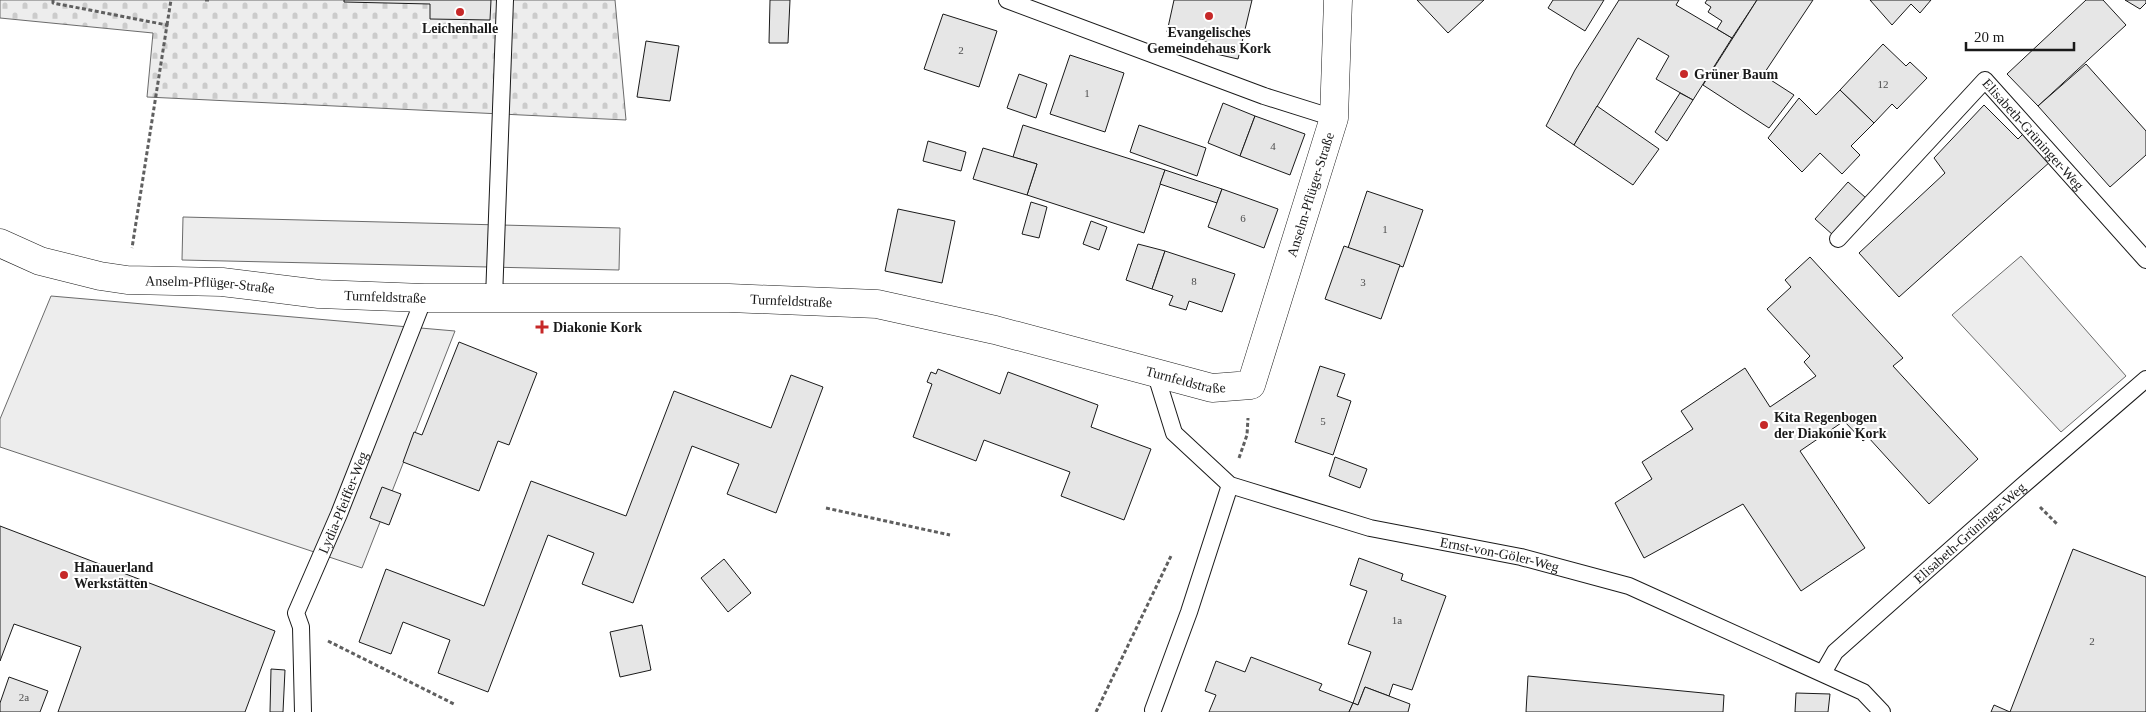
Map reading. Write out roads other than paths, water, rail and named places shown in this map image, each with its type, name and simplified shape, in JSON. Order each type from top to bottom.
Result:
[{"type":"street","name":"Anselm-Pflüger-Straße","points":[[1251,385],[1334,118],[1338,0]]},
{"type":"street","name":"Anselm-Pflüger-Straße","points":[[0,243],[40,262],[100,276],[128,280],[222,282],[319,294]]},
{"type":"street","name":"Turnfeldstraße","points":[[319,294],[424,298],[729,298],[877,304],[995,330],[1212,388],[1251,385]]},
{"type":"lane","points":[[494,298],[505,0]]},
{"type":"lane","points":[[1007,0],[1264,96],[1334,118]]},
{"type":"lane","name":"Elisabeth-Grüninger-Weg","points":[[1838,240],[1985,80],[2146,260]]},
{"type":"lane","name":"Lydia-Pfeiffer-Weg","points":[[303,712],[301,627],[296,613],[339,514],[424,298]]},
{"type":"lane","name":"Ernst-von-Göler-Weg","points":[[1155,372],[1174,433],[1230,485],[1370,528],[1521,558],[1629,586],[1863,692],[1882,712]]},
{"type":"lane","name":"Elisabeth-Grüninger-Weg","points":[[1823,673],[1835,652],[2146,379]]},
{"type":"lane","points":[[1153,710],[1189,612],[1230,485]]},
{"type":"place","name":"Leichenhalle","points":[[460,12]]},
{"type":"place","name":"Evangelisches Gemeindehaus Kork","points":[[1209,16]]},
{"type":"place","name":"Grüner Baum","points":[[1684,74]]},
{"type":"place","name":"Diakonie Kork","points":[[542,327]]},
{"type":"place","name":"Kita Regenbogen der Diakonie Kork","points":[[1764,425]]},
{"type":"place","name":"Hanauerland Werkstätten","points":[[64,575]]}]
